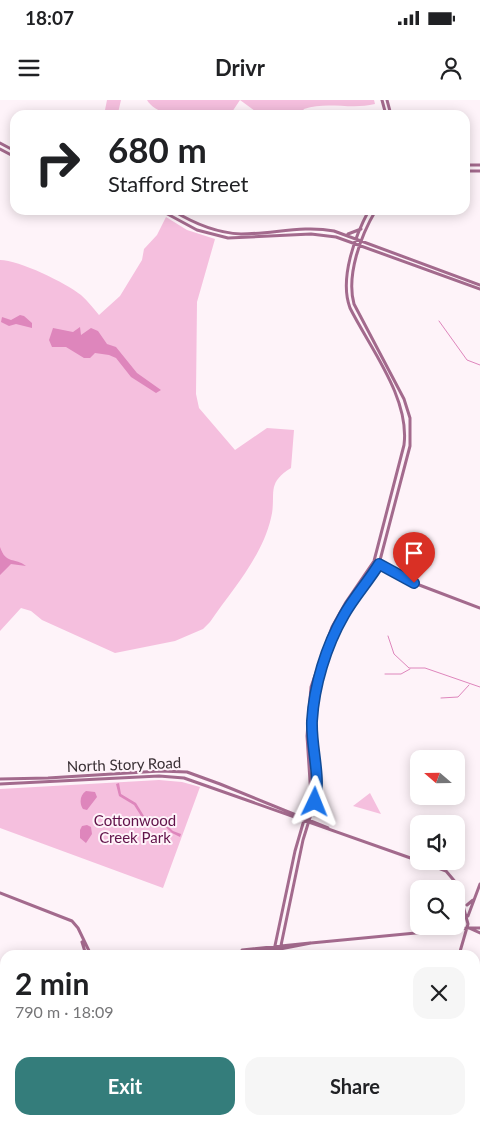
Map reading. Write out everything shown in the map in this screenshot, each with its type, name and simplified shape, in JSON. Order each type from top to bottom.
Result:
[{"type":"main road","points":[[169,215],[197,230],[235,239],[303,234],[326,235],[357,241]]},
{"type":"main road","points":[[181,215],[199,225],[229,233],[302,228],[355,234],[361,229]]},
{"type":"main road","points":[[274,950],[311,796],[307,736],[311,687],[332,627],[346,602],[374,561],[403,452],[405,426],[395,393],[347,301],[345,279],[367,215]]},
{"type":"main road","points":[[280,950],[294,883],[317,795],[312,734],[317,686],[332,640],[343,616],[379,564],[408,453],[410,426],[400,390],[352,297],[351,274],[374,215]]},
{"type":"main road","points":[[302,228],[303,234]]},
{"type":"main road","points":[[345,234],[357,241],[480,289]]},
{"type":"main road","points":[[345,240],[351,247],[352,256]]},
{"type":"main road","points":[[393,255],[480,285]]},
{"type":"main road","points":[[374,561],[414,583],[480,608]]},
{"type":"main road","points":[[139,772],[139,777]]},
{"type":"main road","name":"North Story Road","points":[[0,779],[139,772],[186,772],[328,829],[410,858]]},
{"type":"main road","name":"North Story Road","points":[[0,784],[173,777],[195,781],[304,819]]},
{"type":"main road","name":"North Story Road","points":[[443,870],[452,876],[466,906],[468,928],[461,950]]},
{"type":"main road","points":[[289,882],[294,883]]},
{"type":"main road","points":[[468,917],[480,884]]},
{"type":"main road","points":[[0,894],[69,919],[78,928],[85,950]]},
{"type":"main road","points":[[466,906],[475,898]]},
{"type":"main road","points":[[466,906],[474,902]]},
{"type":"main road","points":[[468,928],[480,933]]},
{"type":"main road","points":[[248,950],[480,928]]},
{"type":"main road","points":[[82,939],[88,950]]},
{"type":"green space","points":[[107,100],[121,100],[119,110],[105,110]]},
{"type":"green space","points":[[147,100],[240,100],[233,110],[158,110]]},
{"type":"green space","points":[[240,100],[374,100],[375,104],[366,106],[330,105],[303,110],[254,110]]},
{"type":"green space","points":[[166,217],[187,230],[215,239],[197,302],[196,394],[199,408],[235,450],[267,428],[294,430],[291,468],[278,479],[275,485],[273,510],[267,532],[254,560],[210,622],[203,629],[175,641],[115,653],[42,620],[31,611],[21,608],[0,631],[0,260],[30,268],[65,284],[81,295],[99,315],[120,296],[142,260],[144,249],[157,235]]},
{"type":"green space","name":"Cottonwood Creek Park","points":[[159,780],[182,782],[200,787],[163,888],[0,828],[0,789]]},
{"type":"green space","points":[[370,793],[381,814],[353,806]]},
{"type":"shaded area","points":[[20,315],[32,323],[32,328],[16,324],[9,326],[1,322],[2,317],[11,320]]},
{"type":"shaded area","points":[[80,327],[81,335],[91,328],[98,331],[107,344],[116,347],[137,373],[161,390],[156,393],[131,377],[116,358],[109,355],[95,353],[90,358],[84,358],[66,347],[52,347],[49,340],[53,328],[73,332]]},
{"type":"shaded area","points":[[0,547],[2,553],[8,559],[26,566],[11,564],[0,575]]},
{"type":"shaded area","points":[[119,783],[121,794],[136,803],[144,816],[161,820],[173,831],[181,834],[180,837],[172,833],[160,822],[141,816],[134,805],[119,796],[116,784]]},
{"type":"shaded area","points":[[86,791],[95,792],[97,797],[87,810],[83,809],[81,802],[81,797]]},
{"type":"shaded area","points":[[87,825],[91,827],[92,834],[86,843],[80,838],[80,830],[82,826]]},
{"type":"waterway","points":[[439,321],[467,360],[480,365]]},
{"type":"waterway","points":[[388,636],[394,654],[409,668],[425,668],[480,687]]},
{"type":"waterway","points":[[385,674],[401,674],[410,669]]},
{"type":"waterway","points":[[441,698],[458,697],[469,685]]},
{"type":"route","points":[[315,802],[317,795],[312,734],[314,701],[322,667],[338,626],[350,605],[379,564],[414,583]]}]
